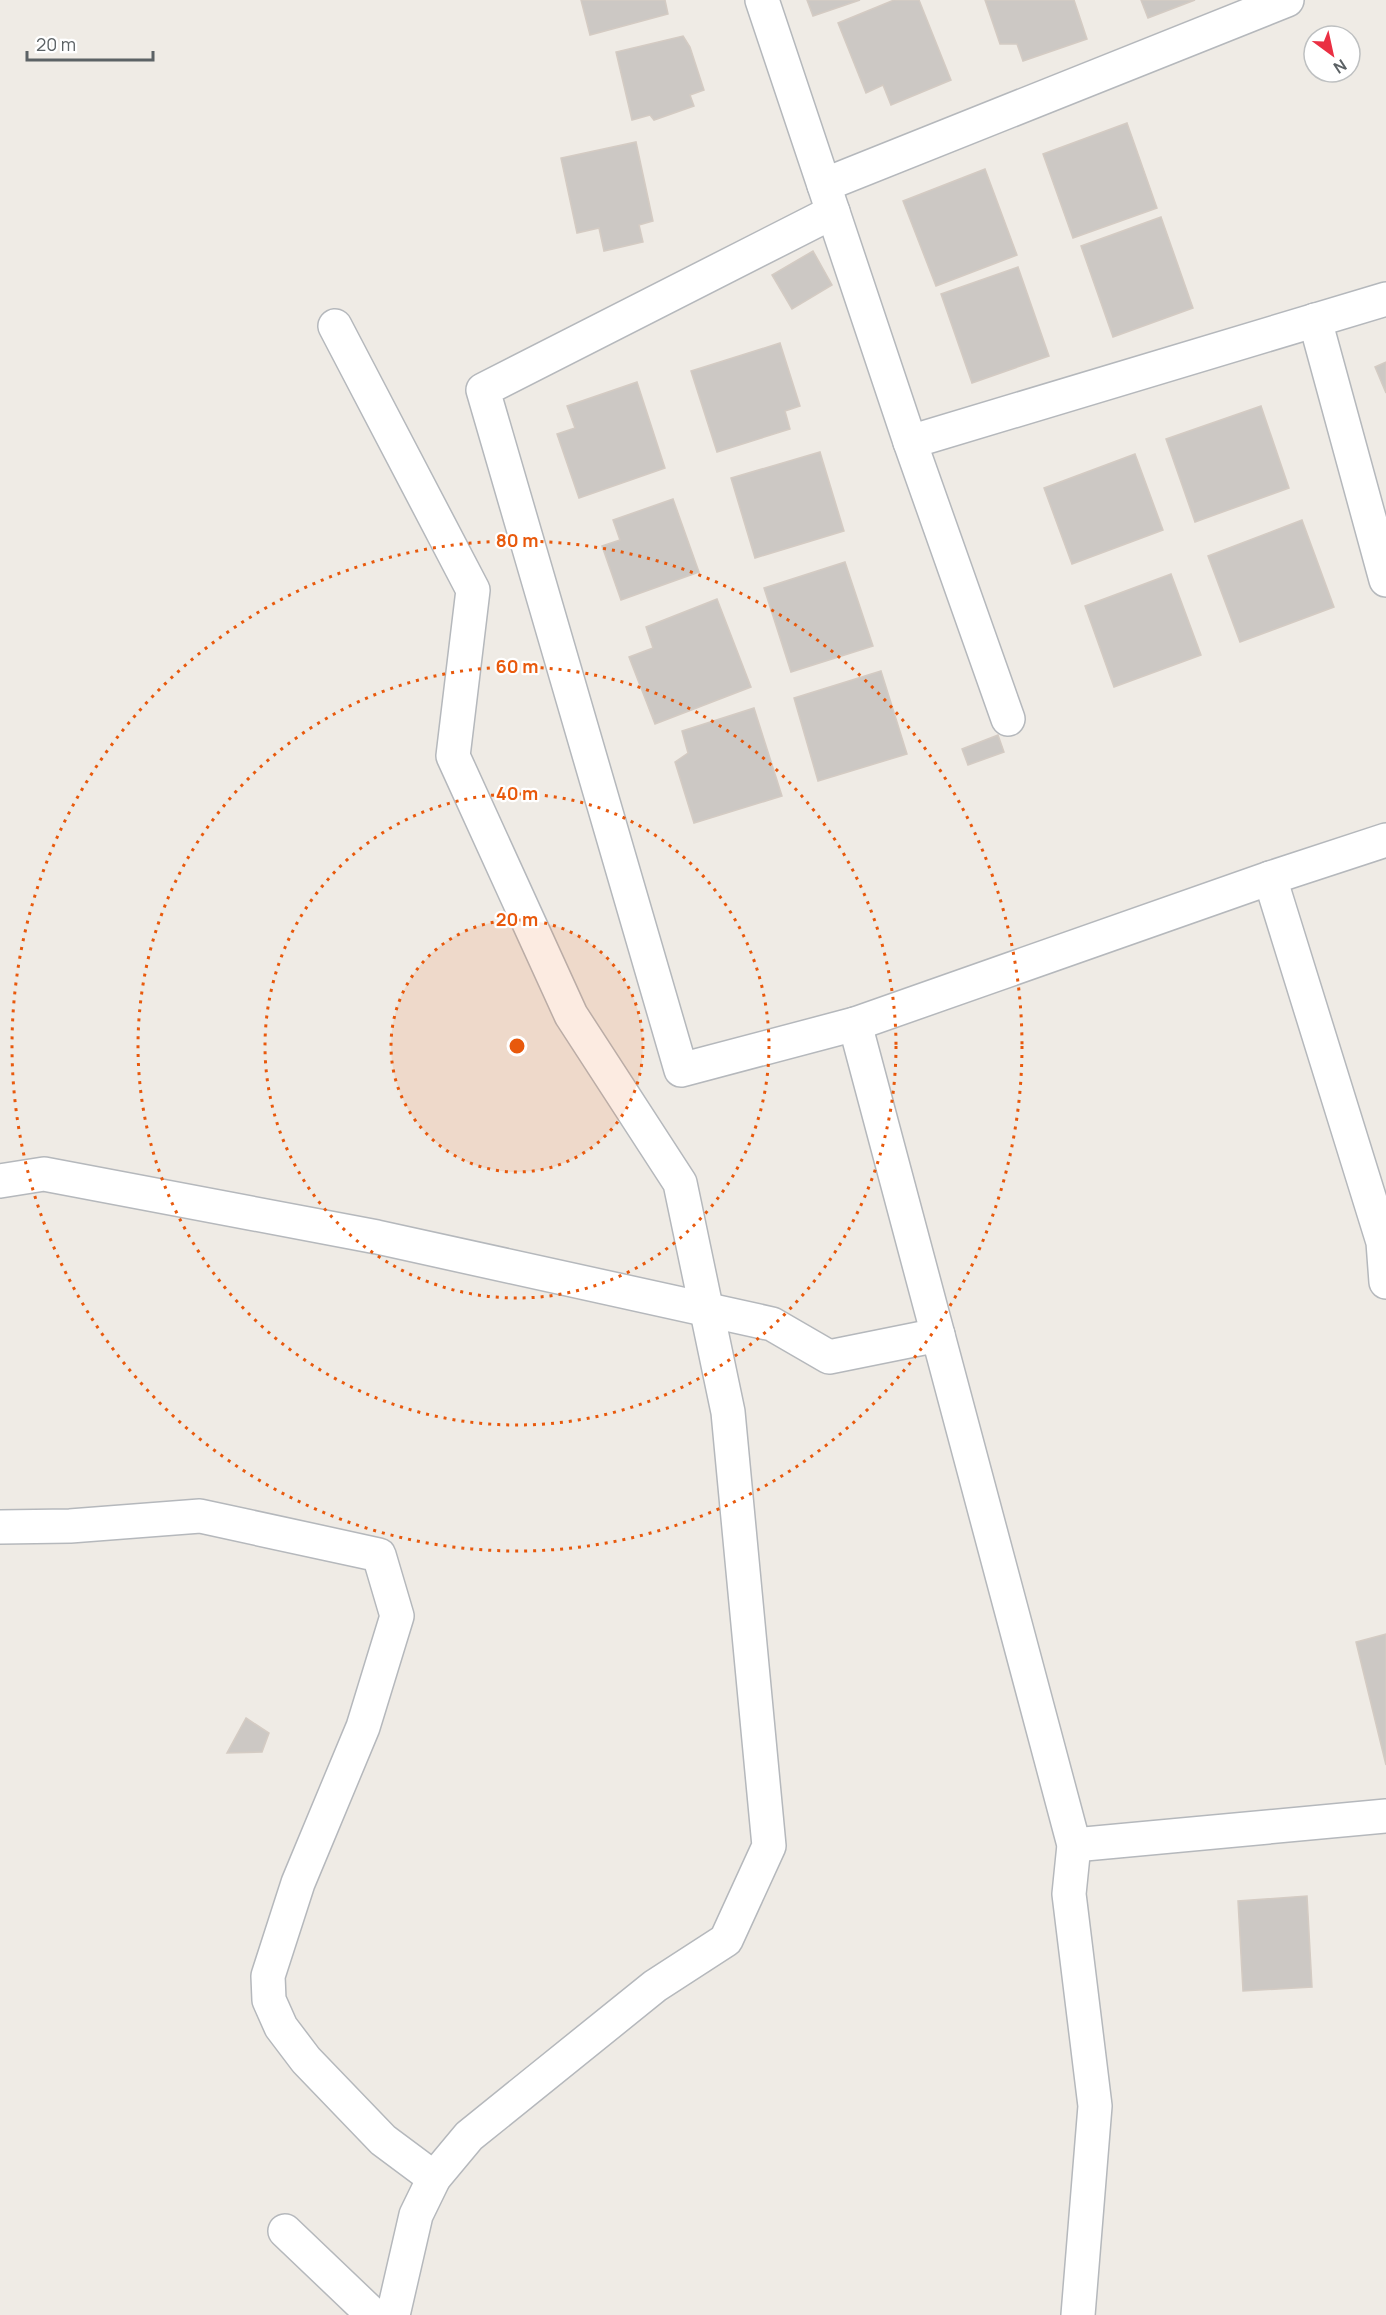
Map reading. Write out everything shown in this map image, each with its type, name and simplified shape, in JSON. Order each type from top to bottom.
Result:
[{"type":"street","points":[[762,0],[910,442],[1008,719]]},
{"type":"street","points":[[1287,0],[829,198],[483,390],[681,1070],[855,1024],[1270,878],[1386,840]]},
{"type":"street","points":[[910,442],[1386,299]]},
{"type":"street","points":[[1315,320],[1386,580]]},
{"type":"street","points":[[335,326],[473,590],[453,756],[571,1015],[680,1183],[728,1412],[769,1846],[726,1940],[655,1986],[469,2136],[434,2178],[416,2215],[393,2315]]},
{"type":"street","points":[[1270,878],[1383,1242],[1386,1282]]},
{"type":"street","points":[[855,1024],[1074,1845],[1069,1894],[1095,2106],[1078,2315]]},
{"type":"street","points":[[0,1180],[44,1174],[377,1237],[772,1324],[829,1357],[938,1335]]},
{"type":"street","points":[[0,1527],[70,1526],[200,1516],[379,1555],[397,1616],[363,1727],[298,1883],[268,1976],[269,2000],[281,2027],[306,2060],[383,2140],[434,2178]]},
{"type":"street","points":[[1074,1845],[1386,1816]]},
{"type":"street","points":[[285,2231],[373,2315]]},
{"type":"building","points":[[581,0],[665,0],[668,14],[590,35]]},
{"type":"building","points":[[807,0],[860,0],[813,16]]},
{"type":"building","points":[[894,0],[919,0],[951,80],[891,105],[883,85],[866,93],[838,23]]},
{"type":"building","points":[[985,0],[1074,0],[1087,39],[1023,61],[1017,44],[1000,44]]},
{"type":"building","points":[[1141,0],[1195,0],[1148,18]]},
{"type":"building","points":[[683,36],[690,47],[704,90],[690,95],[694,106],[654,120],[650,115],[632,120],[616,52]]},
{"type":"building","points":[[1127,123],[1157,208],[1073,238],[1043,154]]},
{"type":"building","points":[[636,142],[653,221],[639,225],[643,242],[604,251],[599,228],[577,233],[561,158]]},
{"type":"building","points":[[985,169],[1017,255],[936,286],[903,201]]},
{"type":"building","points":[[1161,217],[1193,308],[1113,337],[1081,246]]},
{"type":"building","points":[[813,251],[832,285],[792,309],[772,275]]},
{"type":"building","points":[[1018,267],[1049,356],[972,383],[941,294]]},
{"type":"building","points":[[780,343],[800,406],[785,411],[790,429],[717,452],[691,371]]},
{"type":"building","points":[[1386,362],[1386,393],[1375,367]]},
{"type":"building","points":[[637,382],[665,468],[579,498],[557,434],[575,428],[567,406]]},
{"type":"building","points":[[1261,406],[1289,488],[1195,522],[1166,439]]},
{"type":"building","points":[[820,452],[844,531],[755,558],[731,478]]},
{"type":"building","points":[[1135,454],[1163,530],[1072,564],[1044,488]]},
{"type":"building","points":[[673,499],[699,572],[621,600],[602,546],[620,540],[613,520]]},
{"type":"building","points":[[1302,520],[1334,607],[1240,642],[1208,556]]},
{"type":"building","points":[[845,562],[873,646],[791,672],[764,588]]},
{"type":"building","points":[[1171,574],[1201,655],[1114,687],[1085,606]]},
{"type":"building","points":[[717,599],[751,687],[655,724],[629,657],[653,648],[646,627]]},
{"type":"building","points":[[881,671],[907,754],[818,781],[794,698]]},
{"type":"building","points":[[754,708],[782,796],[694,823],[675,762],[688,753],[682,731]]},
{"type":"building","points":[[998,735],[1004,752],[968,765],[962,749]]},
{"type":"building","points":[[1386,1634],[1386,1765],[1356,1642]]},
{"type":"building","points":[[246,1718],[269,1733],[262,1752],[227,1753]]},
{"type":"building","points":[[1307,1896],[1312,1987],[1243,1991],[1238,1901]]}]
